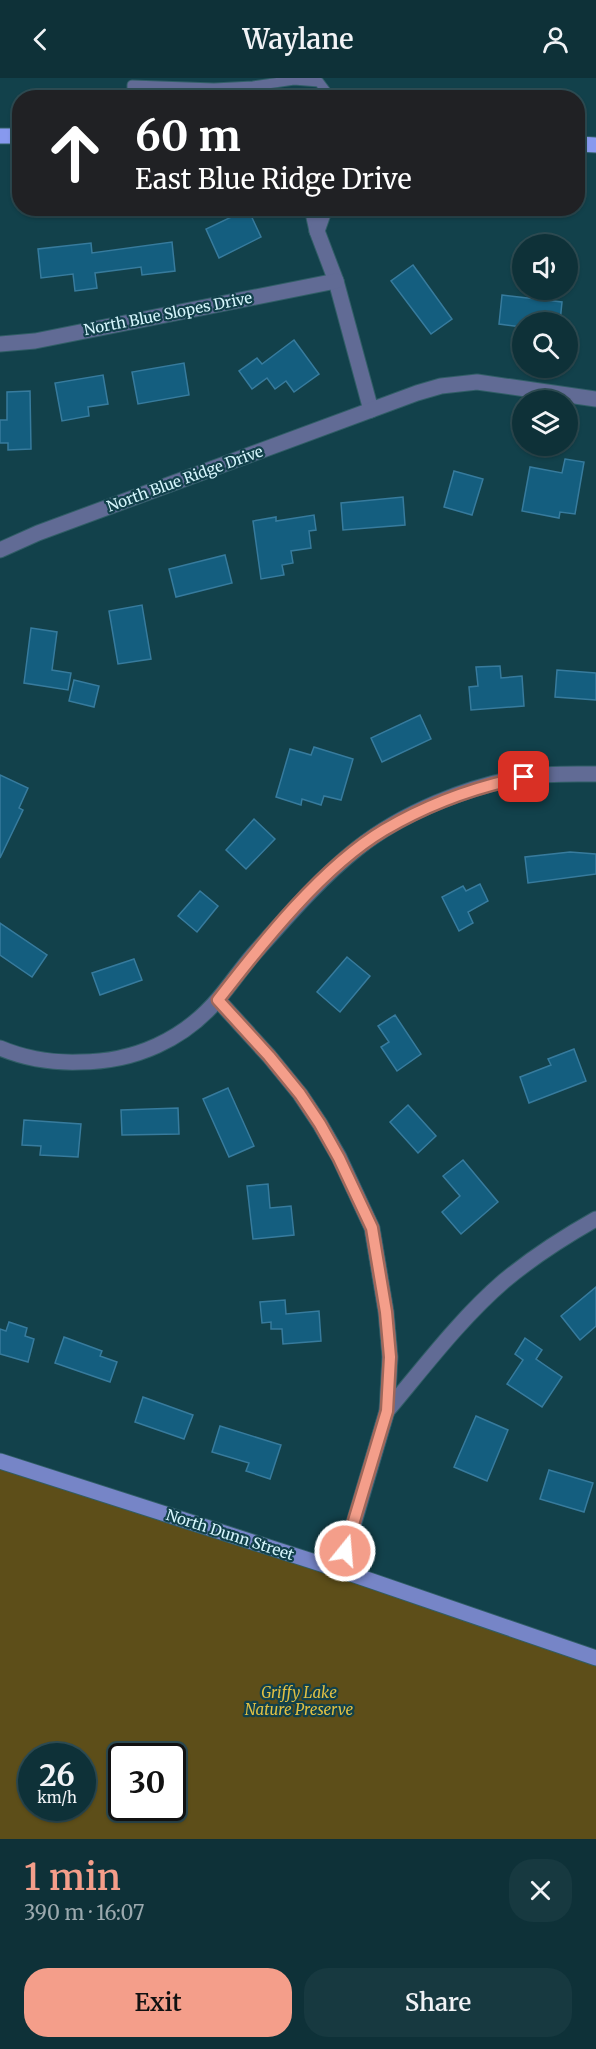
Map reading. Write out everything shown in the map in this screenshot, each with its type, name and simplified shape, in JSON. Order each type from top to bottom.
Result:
[{"type":"street","points":[[314,216],[317,231],[336,280],[371,410]]},
{"type":"street","points":[[317,231],[322,216]]},
{"type":"street","name":"North Blue Slopes Drive","points":[[0,344],[35,341],[336,280]]},
{"type":"street","name":"North Blue Ridge Drive","points":[[0,550],[38,533],[417,393],[462,383],[492,383],[596,399]]},
{"type":"street","points":[[0,1048],[37,1060],[63,1063],[115,1060],[162,1045],[184,1030],[218,1000],[251,957],[324,879],[359,847],[384,830],[452,796],[491,784],[524,777],[596,774]]},
{"type":"street","points":[[218,1000],[300,1094],[339,1158],[372,1228],[386,1312],[390,1357],[387,1411],[340,1570]]},
{"type":"street","points":[[387,1411],[471,1312],[504,1281],[566,1235],[596,1219]]},
{"type":"street","name":"North Dunn Street","points":[[0,1461],[340,1570],[596,1658]]},
{"type":"lane","points":[[132,90],[132,85],[214,88],[253,86],[294,80],[319,82],[325,90]]},
{"type":"green space","name":"Griffy Lake Nature Preserve","points":[[0,1461],[596,1658],[596,1839],[0,1839]]},
{"type":"building","points":[[233,216],[251,216],[261,237],[219,258],[206,229]]},
{"type":"building","points":[[172,242],[175,271],[142,275],[141,267],[95,273],[97,288],[75,291],[73,274],[41,278],[38,249],[91,243],[92,253]]},
{"type":"building","points":[[413,265],[452,319],[431,334],[391,281]]},
{"type":"building","points":[[502,295],[512,296],[512,300],[562,302],[561,312],[512,312],[512,326],[499,324]]},
{"type":"building","points":[[294,340],[319,374],[294,392],[286,381],[275,389],[267,378],[252,389],[239,371],[257,358],[262,364]]},
{"type":"building","points":[[184,363],[189,395],[138,404],[132,372]]},
{"type":"building","points":[[103,375],[108,404],[88,407],[89,416],[62,421],[55,383]]},
{"type":"building","points":[[30,391],[31,449],[8,450],[8,443],[0,443],[0,420],[7,420],[7,392]]},
{"type":"building","points":[[565,459],[584,462],[575,514],[560,512],[559,518],[522,511],[530,467],[562,473]]},
{"type":"building","points":[[454,471],[483,479],[472,515],[444,507]]},
{"type":"building","points":[[403,497],[405,525],[343,530],[341,503]]},
{"type":"building","points":[[314,515],[316,530],[309,531],[311,548],[291,551],[293,563],[282,565],[284,575],[261,579],[253,521],[276,517],[276,521]]},
{"type":"building","points":[[225,555],[232,583],[176,597],[169,569]]},
{"type":"building","points":[[142,605],[151,659],[118,664],[109,611]]},
{"type":"building","points":[[31,628],[57,632],[52,670],[71,673],[68,690],[24,683]]},
{"type":"building","points":[[500,666],[501,678],[522,676],[524,706],[471,710],[469,687],[478,686],[476,667]]},
{"type":"building","points":[[557,670],[596,673],[596,700],[555,697]]},
{"type":"building","points":[[74,680],[99,686],[94,707],[69,701]]},
{"type":"building","points":[[420,715],[431,739],[382,762],[371,738]]},
{"type":"building","points":[[314,747],[353,759],[341,800],[324,796],[321,805],[302,799],[301,805],[276,797],[290,749],[311,755]]},
{"type":"building","points":[[0,775],[28,788],[19,808],[23,810],[0,858]]},
{"type":"building","points":[[254,819],[275,839],[246,869],[226,850]]},
{"type":"building","points":[[570,852],[596,854],[596,874],[528,883],[525,857]]},
{"type":"building","points":[[480,884],[488,901],[468,912],[473,923],[459,931],[442,897],[463,886],[466,891]]},
{"type":"building","points":[[200,891],[218,906],[197,932],[178,916]]},
{"type":"building","points":[[0,923],[47,955],[32,977],[0,955]]},
{"type":"building","points":[[347,957],[370,976],[340,1012],[317,992]]},
{"type":"building","points":[[134,959],[142,980],[100,995],[92,973]]},
{"type":"building","points":[[395,1015],[421,1054],[397,1071],[381,1047],[389,1042],[378,1026]]},
{"type":"building","points":[[574,1049],[586,1081],[529,1103],[520,1077],[551,1065],[548,1059]]},
{"type":"building","points":[[228,1088],[254,1146],[229,1157],[203,1099]]},
{"type":"building","points":[[408,1105],[436,1136],[418,1153],[390,1122]]},
{"type":"building","points":[[178,1108],[179,1134],[122,1135],[121,1110]]},
{"type":"building","points":[[24,1120],[81,1124],[78,1157],[40,1155],[41,1146],[22,1145]]},
{"type":"building","points":[[463,1160],[498,1202],[461,1234],[442,1212],[460,1196],[443,1176]]},
{"type":"building","points":[[268,1184],[270,1208],[291,1206],[294,1235],[253,1239],[247,1186]]},
{"type":"building","points":[[596,1287],[596,1326],[580,1340],[561,1316]]},
{"type":"building","points":[[285,1300],[286,1314],[319,1311],[321,1341],[283,1344],[282,1329],[271,1329],[271,1322],[262,1323],[260,1302]]},
{"type":"building","points":[[9,1322],[27,1328],[25,1336],[34,1339],[28,1362],[0,1354],[0,1329],[6,1331]]},
{"type":"building","points":[[64,1337],[102,1351],[100,1356],[117,1362],[110,1382],[55,1363]]},
{"type":"building","points":[[525,1338],[542,1350],[536,1359],[562,1377],[542,1407],[507,1384],[523,1360],[515,1354]]},
{"type":"building","points":[[143,1397],[193,1415],[184,1439],[135,1422]]},
{"type":"building","points":[[476,1416],[508,1430],[487,1481],[454,1467]]},
{"type":"building","points":[[220,1426],[281,1445],[270,1479],[246,1471],[249,1463],[212,1452]]},
{"type":"building","points":[[549,1470],[593,1483],[584,1512],[540,1499]]},
{"type":"route","points":[[345,1551],[387,1411],[390,1357],[380,1268],[372,1228],[339,1158],[300,1094],[218,1000],[251,957],[303,900],[359,847],[384,830],[452,796],[524,777]]}]
